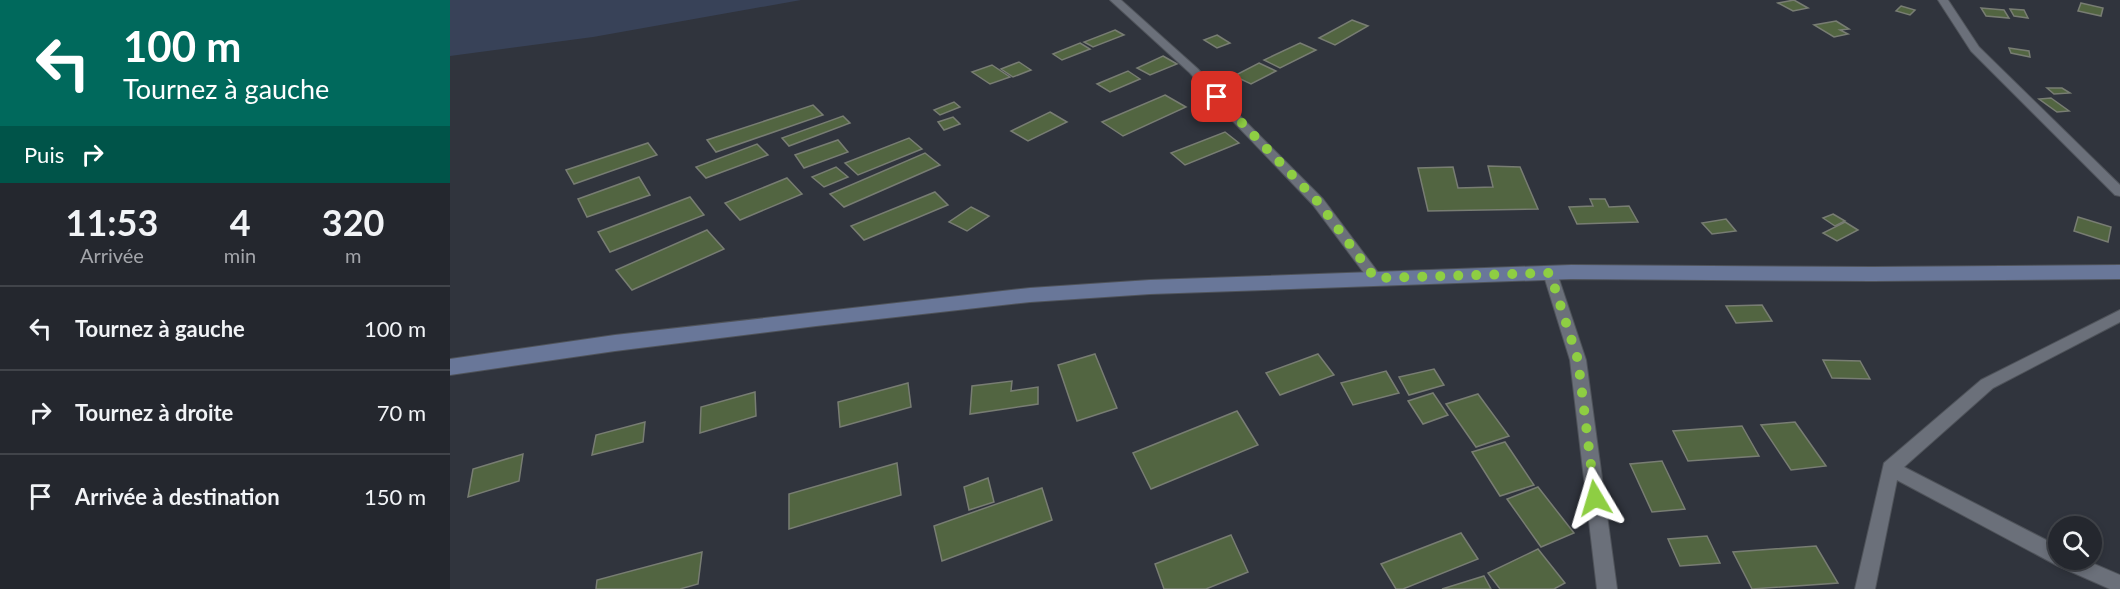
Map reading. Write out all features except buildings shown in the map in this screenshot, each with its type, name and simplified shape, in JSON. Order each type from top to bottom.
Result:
[{"type":"street","points":[[1115,0],[1194,71],[1228,110],[1318,202],[1375,278]]},
{"type":"street","points":[[1943,0],[1975,49],[2120,192]]},
{"type":"street","points":[[450,367],[638,340],[1030,295],[1150,287],[1550,273],[2120,272]]},
{"type":"street","points":[[1550,273],[1578,360],[1606,589]]},
{"type":"street","points":[[1865,589],[1890,468],[1986,384],[2120,315]]},
{"type":"street","points":[[1890,468],[2048,551]]},
{"type":"street","points":[[2088,570],[2120,584]]},
{"type":"shaded area","points":[[450,0],[801,0],[593,37],[450,56]]},
{"type":"route","points":[[1217,97],[1318,202],[1375,278],[1550,273],[1578,360],[1595,498]]}]
